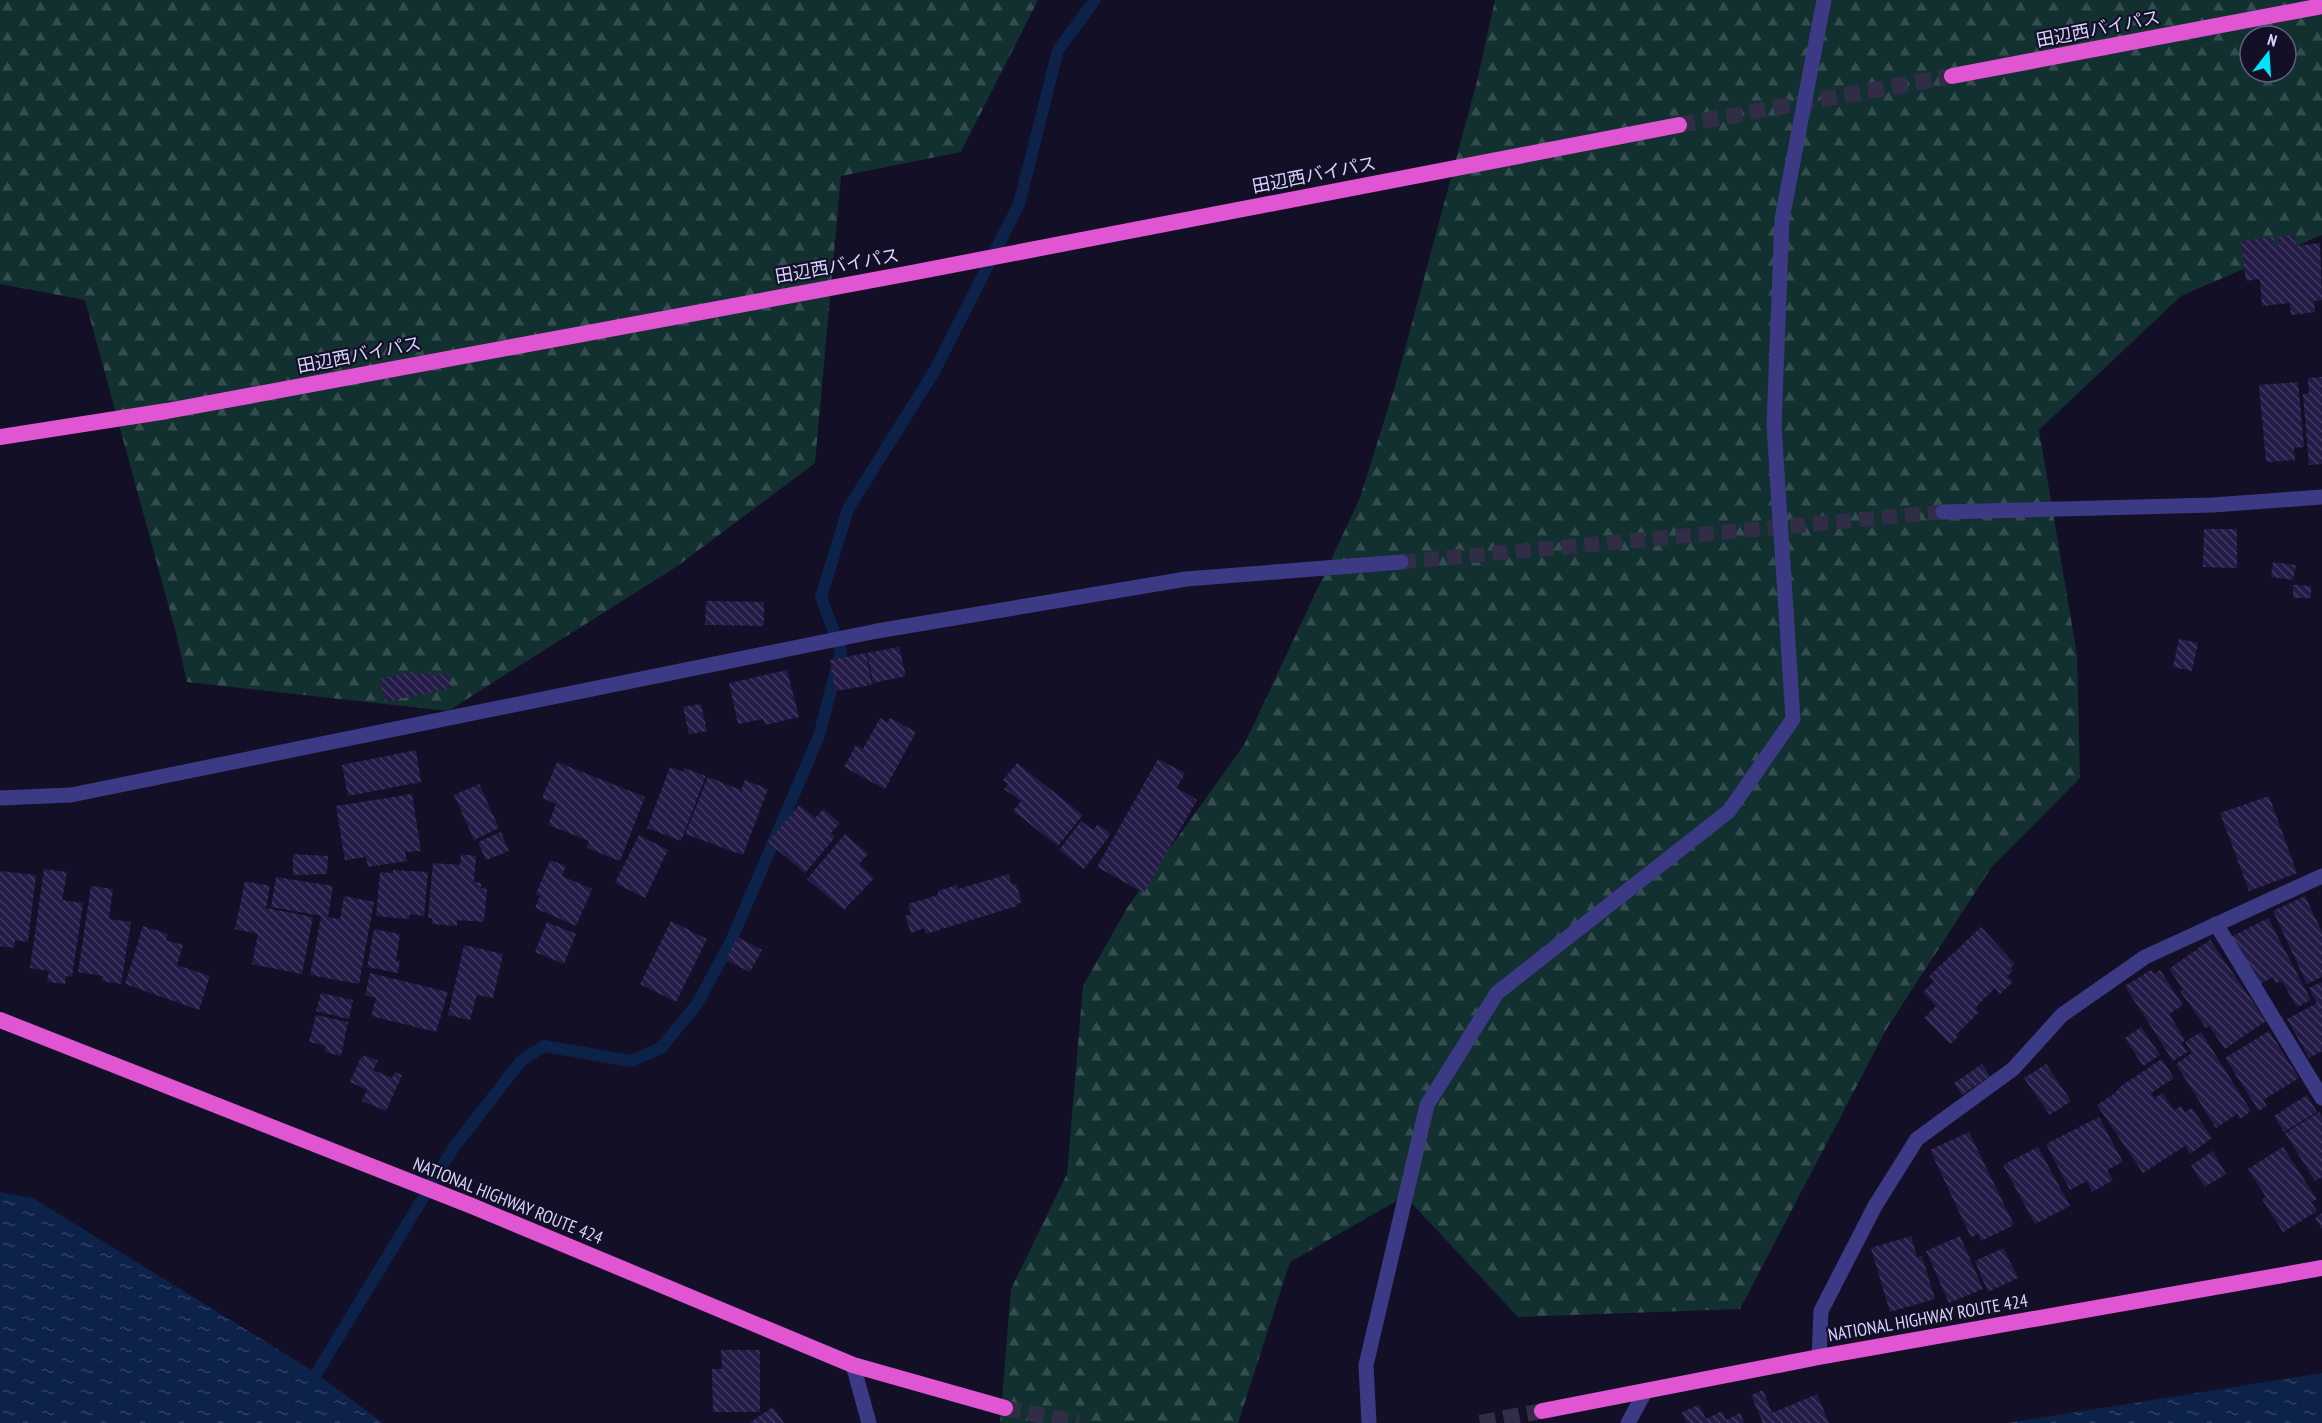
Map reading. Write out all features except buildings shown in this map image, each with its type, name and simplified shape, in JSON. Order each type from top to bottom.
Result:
[{"type":"highway","name":"田辺西バイパス","points":[[1952,76],[2322,6]]},
{"type":"highway","name":"田辺西バイパス","points":[[0,437],[167,411],[911,273],[1679,125]]},
{"type":"highway","name":"NATIONAL HIGHWAY ROUTE 424","points":[[0,1020],[472,1206],[853,1365],[1005,1408]]},
{"type":"highway","name":"NATIONAL HIGHWAY ROUTE 424","points":[[1542,1411],[1820,1357],[2322,1268]]},
{"type":"street","points":[[1369,1423],[1366,1365],[1428,1105],[1497,993],[1729,812],[1793,719],[1774,426],[1782,219],[1824,0]]},
{"type":"street","points":[[1943,512],[2213,505],[2322,497]]},
{"type":"street","points":[[0,798],[71,795],[366,733],[922,624],[1186,579],[1401,562]]},
{"type":"street","points":[[1820,1357],[1821,1311],[1875,1206],[1917,1139],[2013,1069],[2062,1015],[2145,957],[2322,876]]},
{"type":"street","points":[[2216,924],[2322,1098]]},
{"type":"street","points":[[853,1365],[869,1423]]},
{"type":"street","points":[[1628,1423],[1645,1392]]},
{"type":"green space","points":[[0,0],[1038,0],[961,152],[841,176],[815,463],[676,567],[448,711],[187,682],[176,633],[85,300],[0,284]]},
{"type":"green space","points":[[1495,0],[2322,0],[2322,235],[2181,296],[2039,430],[2077,655],[2080,778],[1991,868],[1887,1028],[1740,1309],[1518,1317],[1405,1196],[1290,1262],[1238,1423],[1000,1423],[1011,1289],[1067,1174],[1083,986],[1127,908],[1244,745],[1360,498],[1395,386],[1477,81]]},
{"type":"water","points":[[0,1192],[33,1198],[313,1371],[383,1423],[0,1423]]},
{"type":"water","points":[[2322,1373],[2322,1423],[2007,1423]]},
{"type":"waterway","points":[[316,1374],[454,1147],[521,1061],[544,1046],[631,1061],[661,1048],[697,1004],[731,941],[819,736],[841,651],[821,597],[848,509],[935,370],[1019,204],[1058,50],[1095,0]]},
{"type":"tunnel","points":[[1679,125],[1952,76]]},
{"type":"tunnel","points":[[1401,562],[1943,512]]},
{"type":"tunnel","points":[[1005,1408],[1079,1423]]},
{"type":"tunnel","points":[[1480,1423],[1542,1411]]}]
